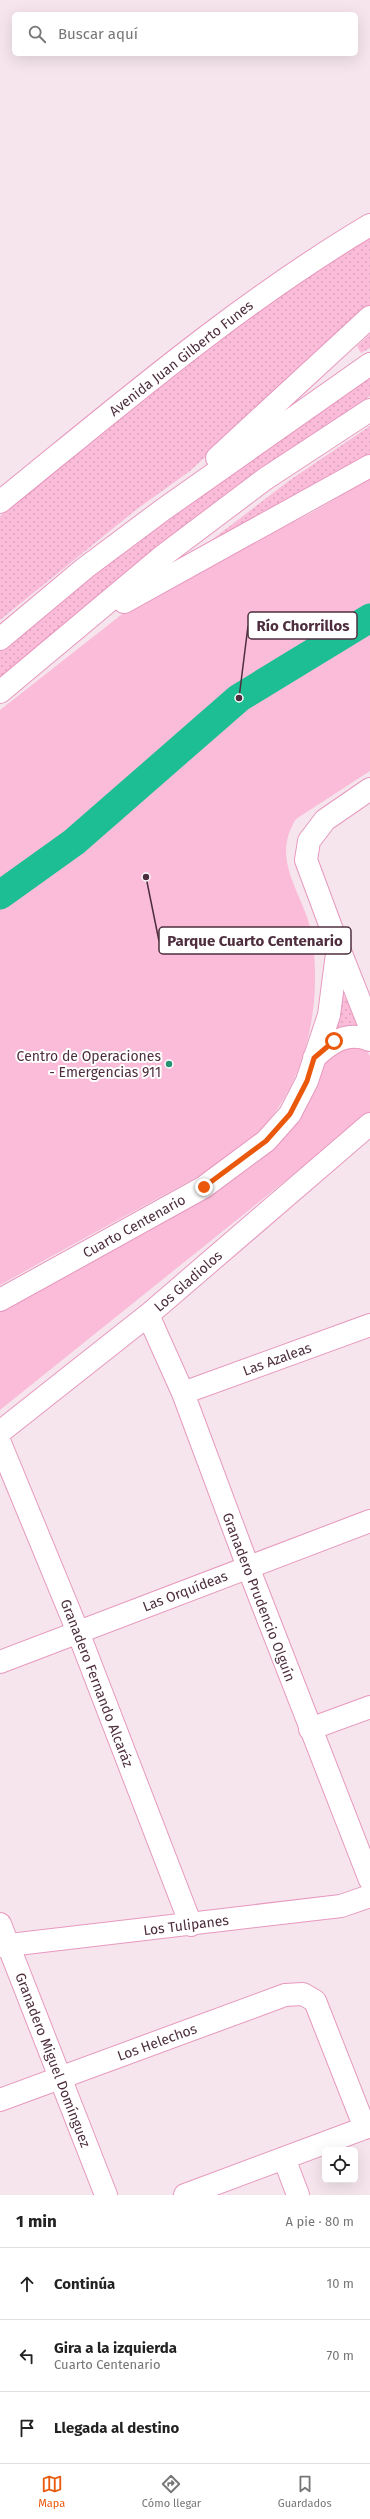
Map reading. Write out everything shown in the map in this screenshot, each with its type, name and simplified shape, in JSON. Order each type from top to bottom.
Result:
[{"type":"main road","name":"Avenida Juan Gilberto Funes","points":[[0,502],[216,328],[326,251],[370,225]]},
{"type":"main road","points":[[164,509],[274,404],[370,317]]},
{"type":"main road","points":[[0,639],[85,568],[164,509],[370,364]]},
{"type":"main road","points":[[0,692],[164,555],[265,479],[370,410]]},
{"type":"main road","points":[[76,629],[370,466]]},
{"type":"main road","points":[[370,789],[325,820],[309,841],[306,860],[370,1027]]},
{"type":"main road","name":"Cuarto Centenario","points":[[0,1300],[204,1187],[240,1162],[266,1141],[290,1114],[307,1081],[329,1015],[338,946]]},
{"type":"main road","points":[[314,1058],[334,1041],[347,1036],[359,1036],[370,1040]]},
{"type":"main road","name":"Los Gladiolos","points":[[0,1432],[148,1314],[370,1124]]},
{"type":"main road","name":"Granadero Prudencio Olguín","points":[[148,1314],[183,1393],[310,1729],[370,1880]]},
{"type":"main road","name":"Las Azaleas","points":[[183,1393],[370,1325]]},
{"type":"main road","name":"Granadero Fernando Alcaráz","points":[[0,1443],[78,1632],[191,1925]]},
{"type":"main road","name":"Las Orquídeas","points":[[0,1662],[370,1521]]},
{"type":"main road","points":[[310,1729],[370,1706]]},
{"type":"main road","name":"Los Tulipanes","points":[[4,1946],[341,1906],[370,1896]]},
{"type":"main road","name":"Granadero Miguel Domínguez","points":[[0,1924],[4,1946],[60,2078],[106,2195]]},
{"type":"main road","name":"Los Helechos","points":[[0,2100],[285,1995],[303,1994],[315,2001],[368,2127]]},
{"type":"main road","points":[[185,2195],[368,2127]]},
{"type":"main road","points":[[284,2158],[298,2195]]},
{"type":"shaded area","points":[[370,236],[370,305],[190,471],[137,509],[0,620],[0,516],[225,330]]},
{"type":"shaded area","points":[[370,334],[370,348],[361,353],[357,346]]},
{"type":"shaded area","points":[[370,376],[370,396],[262,471],[0,679],[0,650],[91,575],[180,508]]},
{"type":"shaded area","points":[[370,426],[370,454],[256,518],[249,524],[209,542],[290,480]]},
{"type":"shaded area","points":[[370,479],[370,771],[296,819],[289,835],[286,850],[287,864],[291,878],[303,906],[312,936],[315,964],[315,992],[312,1020],[296,1075],[283,1101],[266,1123],[234,1153],[194,1178],[0,1285],[0,710],[135,604],[183,577],[311,513]]},
{"type":"shaded area","points":[[340,988],[360,1026],[330,1038]]},
{"type":"shaded area","points":[[363,1045],[370,1056],[370,1113],[0,1410],[0,1309],[205,1195],[337,1046]]},
{"type":"waterway","points":[[0,895],[74,842],[239,698],[370,618]]},
{"type":"place","name":"Río Chorrillos","points":[[239,698]]},
{"type":"place","name":"Parque Cuarto Centenario","points":[[146,877]]},
{"type":"place","name":"Centro de Operaciones - Emergencias 911","points":[[169,1064]]},
{"type":"route","points":[[204,1187],[240,1162],[266,1141],[290,1114],[307,1081],[314,1058],[334,1041]]}]
